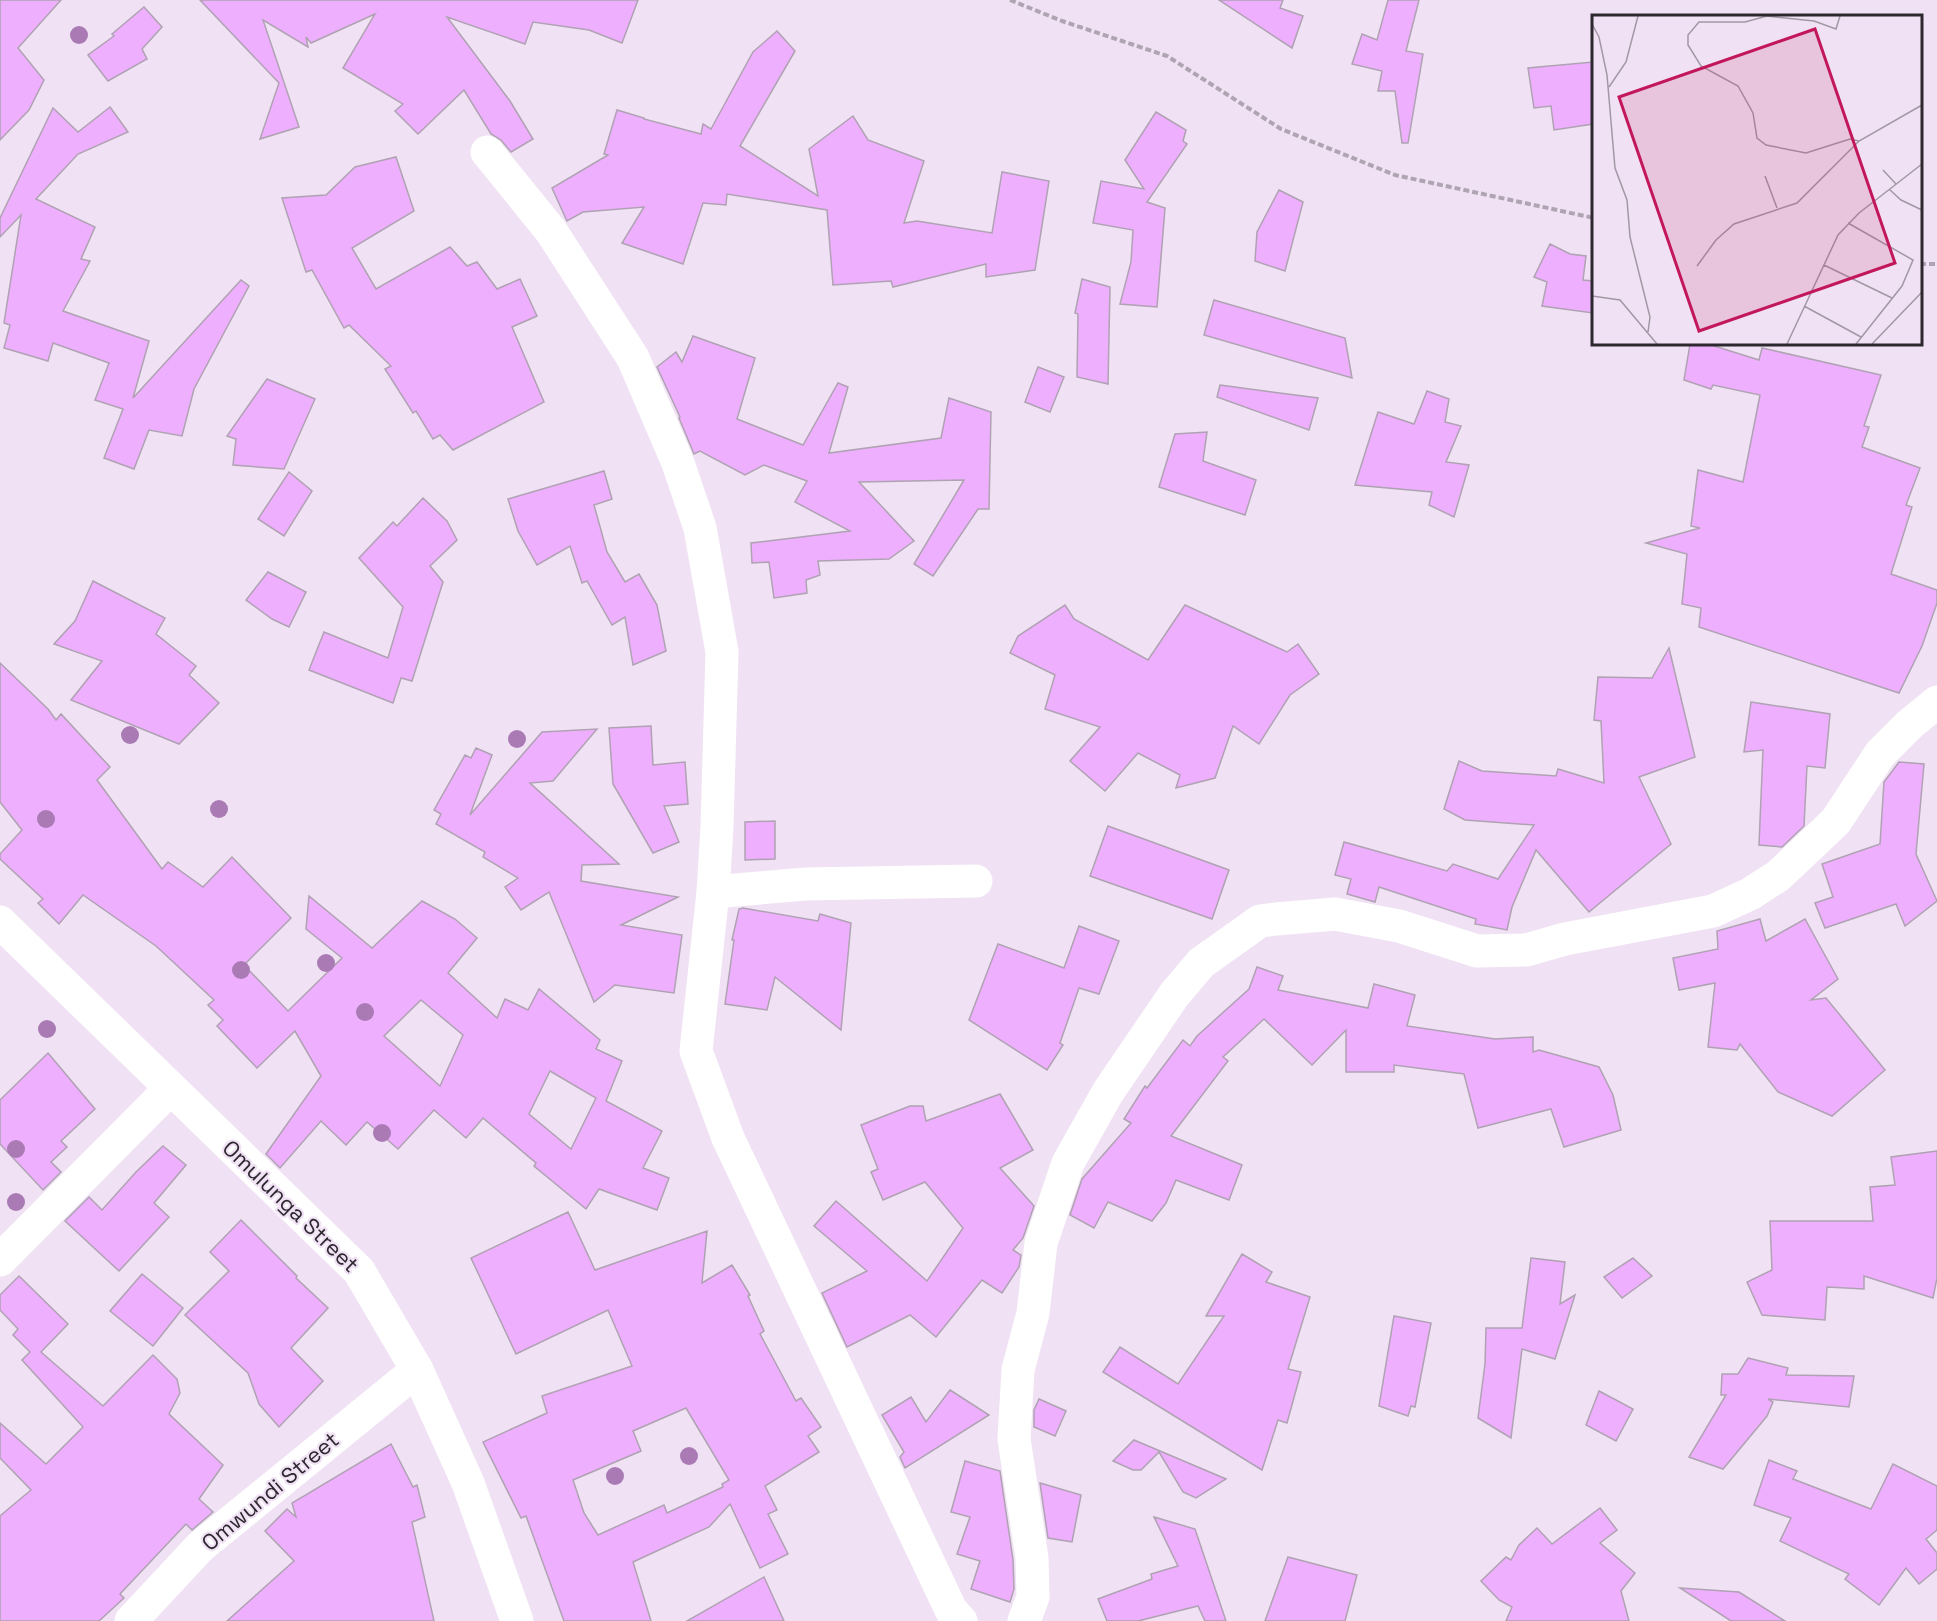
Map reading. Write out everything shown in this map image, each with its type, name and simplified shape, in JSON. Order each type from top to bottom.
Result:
[{"type":"street","points":[[487,152],[551,231],[633,358],[678,463],[700,528],[722,652],[713,891],[696,1051],[728,1138],[951,1610],[961,1621]]},
{"type":"street","points":[[1024,1621],[1033,1597],[1032,1558],[1014,1439],[1018,1370],[1033,1313],[1041,1243],[1068,1163],[1108,1092],[1174,995],[1201,963],[1260,921],[1276,919],[1335,914],[1399,926],[1477,951],[1487,951],[1526,950],[1565,939],[1713,911],[1750,894],[1778,876],[1804,852],[1836,821],[1880,754],[1910,724],[1937,702]]},
{"type":"street","points":[[713,891],[805,884],[975,881]]},
{"type":"street","name":"Omulunga Street","points":[[0,922],[359,1271],[417,1370],[468,1483],[517,1621]]},
{"type":"street","points":[[0,1260],[170,1089]]},
{"type":"street","name":"Omwundi Street","points":[[131,1621],[200,1547],[417,1370]]},
{"type":"path","points":[[1011,0],[1062,21],[1167,57],[1281,129],[1395,176],[1592,218]]},
{"type":"building","points":[[0,0],[61,0],[18,48],[44,80],[29,110],[0,140]]},
{"type":"building","points":[[200,0],[638,0],[622,43],[589,30],[533,22],[525,44],[447,17],[510,101],[533,139],[511,152],[501,140],[491,134],[464,90],[418,134],[395,111],[403,104],[343,68],[375,14],[311,43],[306,37],[308,47],[263,20],[299,127],[260,139],[279,83]]},
{"type":"building","points":[[1219,0],[1283,0],[1280,8],[1303,16],[1292,48]]},
{"type":"building","points":[[1388,0],[1419,0],[1406,51],[1423,54],[1408,143],[1402,143],[1395,91],[1378,91],[1382,71],[1352,64],[1362,34],[1377,40]]},
{"type":"building","points":[[144,7],[162,27],[142,49],[147,59],[108,81],[88,55],[114,36],[112,34]]},
{"type":"building","points":[[777,31],[795,51],[740,146],[818,196],[809,149],[853,116],[868,140],[924,161],[904,223],[917,221],[992,233],[1002,172],[1049,181],[1035,270],[986,277],[986,264],[893,287],[891,281],[833,285],[827,210],[727,194],[726,205],[703,203],[683,264],[622,243],[644,207],[583,212],[567,221],[552,188],[608,155],[604,154],[617,110],[701,134],[703,124],[711,129],[753,52]]},
{"type":"building","points":[[1592,62],[1592,124],[1554,130],[1551,106],[1534,108],[1528,68]]},
{"type":"building","points":[[110,107],[128,132],[78,154],[36,199],[95,227],[81,259],[90,261],[63,311],[149,341],[133,398],[241,280],[249,286],[194,389],[182,436],[149,430],[134,469],[104,458],[123,409],[95,400],[109,363],[53,343],[48,361],[4,348],[10,325],[4,323],[21,215],[0,237],[0,218],[53,108],[78,132]]},
{"type":"building","points":[[1156,112],[1186,130],[1183,141],[1187,144],[1147,202],[1165,208],[1157,307],[1120,304],[1131,262],[1133,230],[1093,223],[1101,181],[1144,189],[1125,160]]},
{"type":"building","points":[[396,157],[414,211],[352,248],[376,289],[450,247],[467,266],[477,262],[497,289],[520,279],[537,316],[512,327],[544,402],[453,450],[440,435],[433,439],[416,411],[413,413],[385,369],[391,366],[349,325],[344,328],[312,270],[306,272],[282,198],[326,195],[355,167]]},
{"type":"building","points":[[1279,190],[1303,202],[1285,271],[1255,261],[1257,232]]},
{"type":"building","points":[[1550,244],[1570,254],[1586,256],[1583,280],[1592,281],[1592,313],[1542,306],[1547,282],[1534,277]]},
{"type":"building","points":[[1082,279],[1110,287],[1108,384],[1077,377],[1078,314],[1075,313]]},
{"type":"building","points":[[1214,300],[1345,338],[1352,378],[1204,335]]},
{"type":"building","points":[[693,336],[755,358],[737,419],[803,445],[838,383],[848,387],[829,453],[941,438],[949,398],[991,412],[989,509],[978,509],[933,576],[914,564],[964,480],[859,482],[914,541],[889,559],[818,561],[820,575],[806,580],[807,593],[774,598],[769,562],[752,563],[751,543],[850,531],[795,502],[807,481],[764,465],[745,475],[700,451],[694,454],[657,367],[676,352],[682,362]]},
{"type":"building","points":[[1690,345],[1711,345],[1759,360],[1762,348],[1881,375],[1864,426],[1869,427],[1862,447],[1920,468],[1906,505],[1912,507],[1891,574],[1937,590],[1937,603],[1922,646],[1899,693],[1699,627],[1701,608],[1682,604],[1687,554],[1646,543],[1700,528],[1691,526],[1698,470],[1743,482],[1760,395],[1713,385],[1711,389],[1684,380]]},
{"type":"building","points":[[1038,367],[1064,377],[1050,412],[1025,402]]},
{"type":"building","points":[[267,379],[315,399],[284,469],[233,465],[236,439],[227,436]]},
{"type":"building","points":[[1220,385],[1318,398],[1309,430],[1217,397]]},
{"type":"building","points":[[1427,391],[1449,399],[1445,422],[1461,426],[1446,462],[1469,465],[1454,517],[1429,505],[1432,492],[1355,485],[1378,412],[1414,424]]},
{"type":"building","points":[[1207,432],[1203,461],[1256,480],[1245,515],[1159,487],[1175,434]]},
{"type":"building","points":[[604,471],[612,499],[594,505],[607,552],[625,582],[639,574],[657,605],[666,651],[633,665],[625,617],[612,625],[587,581],[582,583],[570,546],[537,565],[518,531],[508,499]]},
{"type":"building","points":[[289,472],[312,491],[284,536],[258,519]]},
{"type":"building","points":[[423,498],[447,521],[457,540],[430,566],[443,582],[412,681],[401,678],[393,703],[309,670],[324,632],[388,658],[403,607],[359,558],[393,522],[397,526]]},
{"type":"building","points":[[268,572],[306,592],[289,627],[272,619],[246,600]]},
{"type":"building","points":[[93,581],[165,618],[156,634],[196,666],[189,675],[219,703],[179,744],[71,700],[102,661],[54,644],[75,621]]},
{"type":"building","points":[[1065,605],[1074,619],[1148,660],[1185,605],[1287,652],[1298,644],[1319,674],[1290,695],[1259,744],[1233,726],[1215,778],[1176,788],[1180,775],[1138,753],[1105,791],[1070,761],[1100,727],[1045,709],[1055,675],[1010,653],[1018,636]]},
{"type":"building","points":[[1669,648],[1695,757],[1639,777],[1671,844],[1589,912],[1536,850],[1512,907],[1507,930],[1475,924],[1476,919],[1379,887],[1375,902],[1347,894],[1351,879],[1335,875],[1344,842],[1447,871],[1453,864],[1498,879],[1534,825],[1465,820],[1444,809],[1459,761],[1482,771],[1556,776],[1558,769],[1604,783],[1601,721],[1594,720],[1598,677],[1652,678]]},
{"type":"building","points":[[0,663],[48,709],[56,720],[61,714],[110,767],[97,780],[162,869],[168,862],[203,887],[232,857],[291,918],[244,965],[288,1011],[342,958],[306,929],[309,896],[372,948],[422,901],[455,919],[477,938],[448,973],[497,1018],[505,999],[528,1010],[539,989],[600,1040],[596,1049],[622,1061],[606,1101],[662,1131],[643,1168],[669,1178],[657,1210],[599,1189],[586,1209],[534,1166],[536,1163],[483,1118],[466,1138],[434,1110],[398,1149],[367,1122],[346,1145],[321,1121],[280,1168],[266,1154],[321,1076],[295,1031],[257,1068],[217,1026],[223,1020],[208,1005],[214,1000],[156,946],[83,895],[59,924],[38,903],[43,899],[0,859],[0,854],[22,830],[0,802]],"holes":[[[421,1000],[463,1035],[440,1086],[384,1036]],[[550,1071],[596,1098],[571,1149],[529,1114]]]},
{"type":"building","points":[[1751,702],[1830,714],[1825,768],[1807,766],[1804,826],[1782,847],[1759,845],[1763,750],[1744,752]]},
{"type":"building","points":[[651,726],[653,765],[685,762],[688,804],[664,806],[679,842],[653,853],[613,784],[609,728]]},
{"type":"building","points":[[597,729],[553,781],[530,783],[619,864],[582,865],[581,881],[678,897],[621,925],[682,935],[674,993],[615,985],[594,1002],[549,892],[521,910],[505,887],[518,878],[483,857],[485,852],[436,824],[441,814],[434,810],[465,755],[471,758],[476,748],[492,755],[470,815],[542,732]]},
{"type":"building","points":[[1899,762],[1924,764],[1916,854],[1937,901],[1905,926],[1896,904],[1825,928],[1815,903],[1833,897],[1822,864],[1880,844],[1884,782]]},
{"type":"building","points":[[775,821],[775,859],[745,860],[745,822]]},
{"type":"building","points":[[1108,826],[1229,870],[1212,919],[1090,876]]},
{"type":"building","points":[[739,909],[818,921],[820,914],[851,923],[841,1030],[775,977],[767,1010],[725,1004],[734,940],[732,940]]},
{"type":"building","points":[[1760,919],[1766,941],[1805,919],[1838,979],[1811,1000],[1826,998],[1885,1070],[1832,1116],[1778,1092],[1740,1044],[1737,1050],[1708,1047],[1715,983],[1679,990],[1673,958],[1718,949],[1717,931]]},
{"type":"building","points":[[1079,926],[1119,941],[1099,994],[1079,988],[1060,1043],[1063,1045],[1047,1070],[969,1020],[998,944],[1064,968]]},
{"type":"building","points":[[1257,967],[1283,976],[1278,990],[1368,1008],[1374,984],[1415,995],[1407,1026],[1495,1039],[1533,1037],[1533,1052],[1539,1050],[1599,1067],[1613,1095],[1621,1130],[1564,1147],[1551,1109],[1478,1128],[1464,1074],[1394,1065],[1394,1072],[1346,1072],[1346,1030],[1312,1065],[1264,1019],[1223,1057],[1228,1061],[1171,1136],[1242,1165],[1229,1200],[1176,1180],[1166,1203],[1152,1221],[1108,1202],[1094,1228],[1070,1215],[1082,1179],[1131,1123],[1124,1119],[1145,1086],[1147,1088],[1183,1040],[1190,1046],[1197,1036],[1249,989]]},
{"type":"building","points":[[48,1053],[95,1109],[61,1141],[67,1147],[51,1162],[61,1172],[43,1190],[0,1144],[0,1100]]},
{"type":"building","points":[[1000,1094],[1033,1150],[1000,1168],[1034,1206],[1023,1238],[1013,1250],[1021,1255],[1019,1267],[1002,1293],[982,1280],[936,1337],[910,1315],[847,1347],[822,1293],[867,1271],[814,1226],[836,1201],[927,1281],[963,1228],[925,1182],[883,1200],[871,1172],[878,1169],[861,1125],[910,1106],[923,1106],[926,1121]]},
{"type":"building","points":[[163,1146],[186,1165],[154,1203],[169,1217],[119,1271],[65,1221],[89,1197],[102,1210]]},
{"type":"building","points":[[1937,1151],[1937,1278],[1933,1298],[1864,1276],[1864,1289],[1827,1287],[1825,1320],[1762,1315],[1747,1282],[1772,1270],[1770,1221],[1873,1221],[1870,1187],[1895,1185],[1891,1157]]},
{"type":"building","points":[[568,1212],[595,1270],[707,1231],[702,1283],[732,1265],[750,1295],[748,1296],[764,1331],[760,1334],[796,1401],[801,1398],[821,1427],[808,1436],[819,1452],[765,1486],[777,1510],[768,1514],[788,1554],[760,1568],[730,1504],[709,1527],[633,1562],[651,1621],[564,1621],[526,1516],[521,1518],[483,1442],[547,1413],[542,1396],[632,1366],[608,1310],[516,1354],[471,1258]],"holes":[[[686,1408],[729,1480],[722,1484],[723,1487],[667,1513],[664,1505],[598,1535],[584,1513],[573,1480],[641,1451],[633,1431]]]},
{"type":"building","points":[[241,1220],[328,1308],[291,1348],[323,1381],[279,1427],[259,1404],[248,1373],[185,1315],[229,1271],[210,1252]]},
{"type":"building","points":[[1242,1254],[1272,1272],[1266,1282],[1310,1297],[1288,1369],[1301,1372],[1287,1423],[1278,1420],[1262,1470],[1103,1372],[1120,1347],[1178,1384],[1224,1316],[1206,1316]]},
{"type":"building","points":[[1531,1258],[1565,1262],[1560,1304],[1575,1295],[1555,1359],[1522,1349],[1511,1438],[1478,1418],[1485,1364],[1486,1328],[1522,1328]]},
{"type":"building","points":[[1633,1258],[1652,1276],[1622,1298],[1604,1277]]},
{"type":"building","points":[[142,1274],[183,1308],[153,1346],[110,1311]]},
{"type":"building","points":[[19,1276],[68,1324],[41,1352],[103,1406],[153,1355],[177,1379],[180,1393],[169,1414],[223,1465],[199,1499],[213,1512],[192,1530],[186,1524],[120,1594],[124,1598],[99,1621],[0,1621],[0,1516],[31,1490],[0,1458],[0,1423],[46,1464],[83,1427],[22,1360],[30,1352],[13,1335],[18,1329],[0,1310],[0,1295]]},
{"type":"building","points":[[1394,1316],[1431,1323],[1415,1407],[1411,1406],[1408,1416],[1379,1406]]},
{"type":"building","points":[[1748,1358],[1788,1368],[1786,1375],[1854,1376],[1849,1407],[1768,1399],[1773,1402],[1767,1416],[1723,1469],[1689,1457],[1726,1395],[1721,1395],[1722,1374],[1738,1374]]},
{"type":"building","points":[[950,1390],[989,1415],[905,1468],[900,1457],[904,1452],[882,1415],[911,1397],[926,1422]]},
{"type":"building","points":[[1599,1391],[1633,1409],[1616,1441],[1586,1425]]},
{"type":"building","points":[[1039,1399],[1066,1411],[1055,1436],[1034,1427],[1034,1410]]},
{"type":"building","points":[[1134,1440],[1226,1479],[1196,1498],[1183,1492],[1159,1452],[1141,1470],[1133,1470],[1113,1461]]},
{"type":"building","points":[[391,1444],[413,1487],[417,1485],[425,1517],[412,1522],[434,1621],[227,1621],[294,1561],[265,1531],[287,1509],[296,1517],[292,1503]]},
{"type":"building","points":[[1769,1460],[1797,1471],[1793,1479],[1871,1509],[1893,1464],[1937,1486],[1937,1530],[1926,1539],[1937,1553],[1937,1569],[1919,1584],[1906,1568],[1879,1605],[1845,1579],[1849,1574],[1780,1541],[1791,1518],[1754,1505]]},
{"type":"building","points":[[965,1461],[1000,1471],[1013,1560],[1014,1589],[1010,1602],[971,1589],[980,1561],[957,1554],[970,1517],[951,1512]]},
{"type":"building","points":[[1040,1483],[1081,1495],[1072,1542],[1048,1538]]},
{"type":"building","points":[[1600,1508],[1617,1530],[1600,1543],[1635,1573],[1621,1591],[1629,1621],[1506,1621],[1512,1607],[1499,1600],[1481,1581],[1506,1557],[1511,1560],[1519,1545],[1537,1528],[1552,1544]]},
{"type":"building","points":[[1154,1517],[1195,1529],[1226,1621],[1205,1621],[1198,1606],[1138,1621],[1107,1621],[1098,1599],[1152,1579],[1151,1574],[1178,1566]]},
{"type":"building","points":[[1288,1557],[1357,1575],[1345,1621],[1265,1621]]},
{"type":"building","points":[[764,1577],[784,1621],[687,1621]]},
{"type":"building","points":[[1680,1588],[1739,1592],[1785,1621],[1731,1621]]}]
